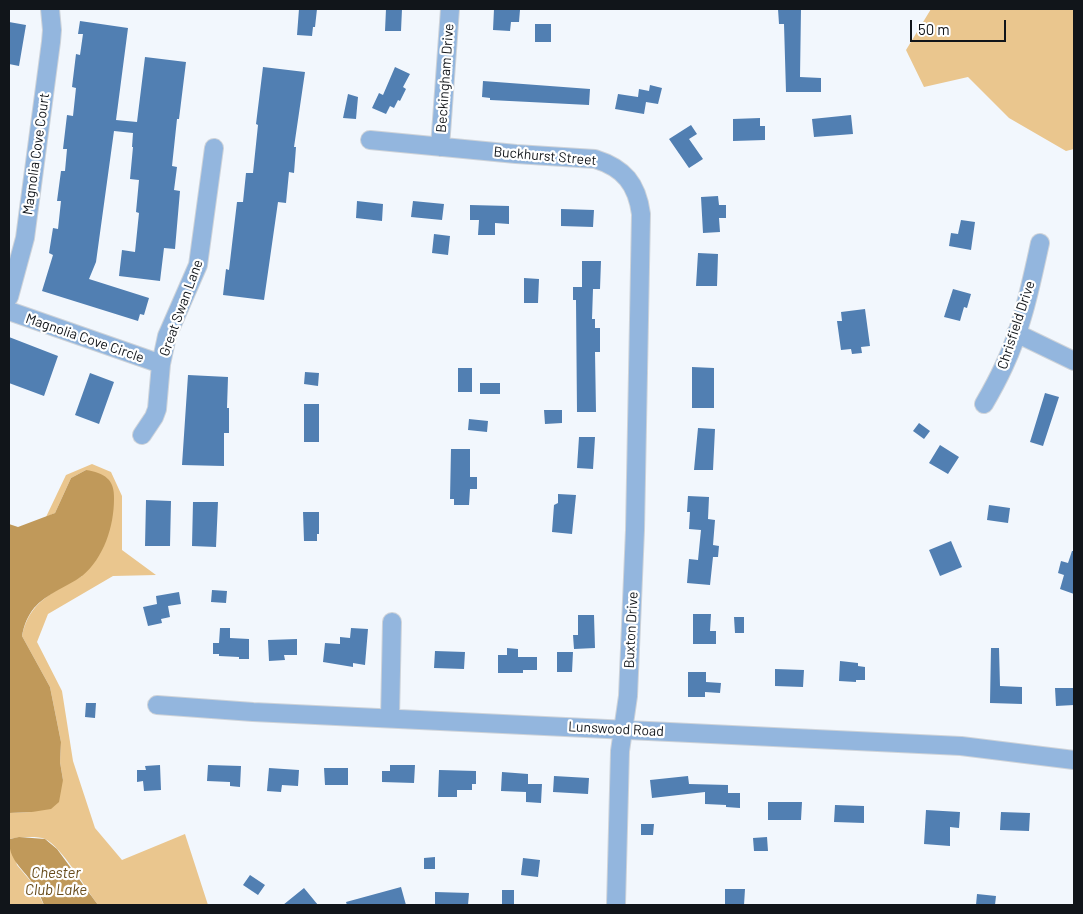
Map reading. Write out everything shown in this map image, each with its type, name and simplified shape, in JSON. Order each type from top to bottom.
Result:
[{"type":"street","name":"Magnolia Cove Court","points":[[9,297],[25,238],[51,42],[50,9]]},
{"type":"street","name":"Beckingham Drive","points":[[440,147],[450,9]]},
{"type":"street","name":"Buckhurst Street","points":[[370,140],[595,159],[618,169],[629,180],[639,201],[641,214],[638,353]]},
{"type":"street","name":"Great Swan Lane","points":[[142,435],[157,409],[161,364],[167,336],[198,266],[214,148]]},
{"type":"street","name":"Chrisfield Drive","points":[[984,404],[1005,366],[1030,288],[1040,243]]},
{"type":"street","name":"Magnolia Cove Circle","points":[[9,311],[161,364]]},
{"type":"street","points":[[1016,333],[1074,360]]},
{"type":"street","name":"Buxton Drive","points":[[616,905],[620,751],[628,696],[631,655],[638,353]]},
{"type":"street","points":[[390,718],[392,622]]},
{"type":"street","name":"Lunswood Road","points":[[158,705],[253,712],[961,746],[1074,760]]},
{"type":"shaded area","points":[[931,9],[1074,9],[1074,149],[1066,151],[1009,118],[968,77],[924,87],[906,50]]},
{"type":"shaded area","points":[[92,464],[111,472],[122,496],[122,550],[156,575],[113,576],[48,614],[37,642],[62,691],[73,761],[95,828],[122,860],[185,834],[208,905],[98,905],[66,859],[51,843],[42,838],[28,837],[10,839],[17,865],[33,884],[44,905],[9,905],[9,813],[32,812],[63,780],[60,762],[61,742],[50,687],[22,636],[30,614],[44,599],[82,576],[86,470],[71,478],[55,513],[46,517],[66,475]]},
{"type":"water","points":[[86,470],[103,475],[113,486],[114,509],[106,541],[90,569],[82,576],[45,598],[34,608],[26,621],[22,636],[50,687],[61,742],[60,762],[63,780],[59,802],[51,809],[9,813],[9,524],[18,527],[55,513],[71,478]]},
{"type":"water","name":"Chester Club Lake","points":[[19,837],[45,839],[57,849],[98,905],[44,905],[29,878],[13,858],[10,839]]},
{"type":"building","points":[[299,9],[317,9],[312,36],[297,35]]},
{"type":"building","points":[[386,9],[402,9],[401,31],[385,31]]},
{"type":"building","points":[[494,9],[520,10],[519,22],[511,22],[510,31],[493,30]]},
{"type":"building","points":[[778,9],[801,9],[800,77],[821,78],[821,92],[786,92],[784,24],[779,24]]},
{"type":"building","points":[[80,21],[128,28],[116,120],[137,122],[145,57],[186,62],[172,166],[177,167],[174,190],[180,191],[175,249],[164,248],[160,281],[119,276],[122,250],[135,252],[139,213],[136,212],[139,180],[130,179],[133,133],[114,131],[96,262],[89,279],[149,298],[144,315],[140,314],[138,321],[42,291],[53,255],[49,253],[53,228],[58,229],[61,201],[57,201],[61,171],[65,171],[67,149],[63,149],[67,115],[73,116],[76,88],[72,87],[76,54],[80,55],[83,34],[78,34]]},
{"type":"building","points":[[9,22],[26,25],[19,66],[9,64]]},
{"type":"building","points":[[535,24],[551,24],[551,42],[535,42]]},
{"type":"building","points":[[263,67],[305,72],[294,147],[296,147],[294,173],[289,172],[286,203],[278,202],[264,300],[223,295],[226,269],[229,270],[237,202],[243,202],[246,173],[253,173],[258,125],[256,124]]},
{"type":"building","points":[[395,67],[410,74],[403,87],[406,89],[400,101],[398,100],[394,108],[390,106],[386,114],[372,108],[379,93],[383,95]]},
{"type":"building","points":[[483,81],[590,89],[589,105],[490,100],[490,98],[482,97]]},
{"type":"building","points":[[650,85],[662,88],[658,104],[646,102],[644,114],[615,109],[618,94],[638,97],[639,89],[649,91]]},
{"type":"building","points":[[348,94],[358,97],[356,119],[343,118]]},
{"type":"building","points":[[851,115],[853,134],[814,137],[812,119]]},
{"type":"building","points":[[760,118],[760,126],[765,126],[765,140],[733,141],[733,119]]},
{"type":"building","points":[[691,125],[697,134],[689,139],[703,159],[689,168],[669,139]]},
{"type":"building","points":[[718,196],[719,205],[726,205],[726,218],[719,218],[720,232],[703,233],[701,197]]},
{"type":"building","points":[[357,201],[383,204],[382,221],[356,218]]},
{"type":"building","points":[[413,201],[444,204],[442,220],[411,217]]},
{"type":"building","points":[[470,205],[509,206],[509,224],[495,223],[495,235],[478,235],[479,220],[470,220]]},
{"type":"building","points":[[561,209],[594,210],[593,227],[561,226]]},
{"type":"building","points":[[961,220],[975,222],[971,250],[949,246],[951,233],[958,234]]},
{"type":"building","points":[[434,234],[450,236],[448,255],[432,253]]},
{"type":"building","points":[[698,253],[718,254],[717,286],[696,286]]},
{"type":"building","points":[[582,261],[601,261],[600,289],[593,289],[592,319],[595,319],[595,328],[600,328],[600,352],[595,352],[596,412],[577,412],[576,300],[573,300],[573,287],[582,287]]},
{"type":"building","points":[[524,278],[539,279],[538,303],[524,303]]},
{"type":"building","points":[[953,289],[971,294],[967,308],[964,307],[960,321],[944,317]]},
{"type":"building","points":[[865,309],[870,346],[861,347],[862,353],[852,354],[851,349],[841,350],[837,321],[842,321],[841,312]]},
{"type":"building","points":[[9,337],[58,356],[44,396],[9,383]]},
{"type":"building","points":[[692,367],[714,368],[714,408],[692,408]]},
{"type":"building","points":[[458,368],[472,368],[472,392],[458,392]]},
{"type":"building","points":[[305,372],[319,373],[318,386],[304,384]]},
{"type":"building","points":[[90,373],[114,382],[99,424],[75,415]]},
{"type":"building","points":[[188,375],[228,377],[227,408],[229,408],[229,433],[224,433],[224,466],[182,465]]},
{"type":"building","points":[[480,383],[500,383],[500,394],[480,394]]},
{"type":"building","points":[[1045,393],[1059,397],[1043,446],[1030,442]]},
{"type":"building","points":[[304,404],[319,404],[319,442],[304,442]]},
{"type":"building","points":[[544,410],[562,410],[562,423],[545,424]]},
{"type":"building","points":[[469,419],[488,421],[487,432],[468,430]]},
{"type":"building","points":[[919,423],[930,431],[924,439],[913,431]]},
{"type":"building","points":[[698,428],[715,429],[713,470],[694,470]]},
{"type":"building","points":[[579,437],[595,437],[593,469],[577,468]]},
{"type":"building","points":[[940,445],[959,457],[948,474],[929,463]]},
{"type":"building","points":[[451,449],[470,449],[470,477],[477,477],[477,489],[470,489],[469,505],[454,505],[454,499],[450,499]]},
{"type":"building","points":[[558,494],[576,495],[572,534],[552,532],[554,505],[558,503]]},
{"type":"building","points":[[688,496],[709,497],[708,519],[715,520],[713,545],[719,546],[718,557],[713,557],[710,585],[687,583],[689,559],[698,560],[701,530],[689,529],[690,512],[687,512]]},
{"type":"building","points":[[146,500],[171,501],[170,546],[145,546]]},
{"type":"building","points":[[193,502],[218,502],[216,547],[192,546]]},
{"type":"building","points":[[989,505],[1010,508],[1008,523],[987,520]]},
{"type":"building","points":[[303,512],[319,512],[319,534],[317,534],[317,541],[304,541]]},
{"type":"building","points":[[951,541],[962,567],[940,576],[929,550]]},
{"type":"building","points":[[1072,551],[1074,551],[1074,594],[1060,589],[1064,575],[1058,573],[1061,561],[1068,563]]},
{"type":"building","points":[[212,590],[227,591],[226,603],[211,602]]},
{"type":"building","points":[[179,592],[181,604],[168,606],[170,617],[161,619],[162,623],[148,626],[143,607],[157,604],[156,596]]},
{"type":"building","points":[[693,614],[711,614],[710,631],[716,631],[716,644],[693,644]]},
{"type":"building","points":[[578,615],[594,615],[595,648],[574,649],[573,635],[578,635]]},
{"type":"building","points":[[734,617],[744,617],[744,633],[735,633]]},
{"type":"building","points":[[220,628],[230,628],[230,638],[249,639],[249,659],[213,654],[213,643],[219,643]]},
{"type":"building","points":[[351,628],[368,629],[365,665],[353,663],[353,667],[323,662],[325,643],[340,644],[340,637],[350,638]]},
{"type":"building","points":[[297,639],[297,655],[284,655],[285,660],[269,661],[268,640]]},
{"type":"building","points":[[507,648],[518,649],[518,657],[537,657],[537,670],[523,670],[523,673],[498,673],[498,655],[507,655]]},
{"type":"building","points":[[991,648],[999,648],[1000,686],[1022,687],[1022,704],[990,703]]},
{"type":"building","points":[[435,651],[465,652],[464,669],[434,668]]},
{"type":"building","points":[[557,652],[573,652],[572,672],[557,672]]},
{"type":"building","points":[[840,661],[858,663],[858,666],[865,667],[865,680],[856,680],[856,682],[839,681]]},
{"type":"building","points":[[775,669],[804,670],[803,687],[775,686]]},
{"type":"building","points":[[688,672],[706,672],[706,682],[721,683],[720,693],[705,692],[705,697],[688,697]]},
{"type":"building","points":[[1055,688],[1074,688],[1074,705],[1056,706]]},
{"type":"building","points":[[86,703],[96,703],[95,718],[85,717]]},
{"type":"building","points":[[160,765],[161,790],[144,791],[143,781],[137,782],[137,770],[146,770],[145,766]]},
{"type":"building","points":[[208,765],[241,766],[240,787],[230,786],[230,782],[207,781]]},
{"type":"building","points":[[390,765],[415,765],[414,783],[382,782],[382,771],[390,771]]},
{"type":"building","points":[[269,768],[299,770],[298,786],[282,785],[281,792],[267,791]]},
{"type":"building","points":[[324,768],[348,768],[348,785],[325,785]]},
{"type":"building","points":[[439,770],[476,771],[476,784],[472,784],[472,790],[457,790],[457,797],[438,797]]},
{"type":"building","points":[[502,772],[528,774],[528,784],[542,784],[541,803],[526,802],[526,792],[501,791]]},
{"type":"building","points":[[554,776],[589,778],[588,794],[553,792]]},
{"type":"building","points":[[688,776],[689,784],[728,785],[728,793],[740,793],[740,808],[705,804],[705,792],[652,798],[650,780]]},
{"type":"building","points":[[768,802],[802,802],[801,820],[768,820]]},
{"type":"building","points":[[835,805],[864,806],[864,823],[834,822]]},
{"type":"building","points":[[926,810],[960,812],[959,828],[950,827],[950,846],[924,844]]},
{"type":"building","points":[[1001,812],[1030,813],[1029,831],[1000,830]]},
{"type":"building","points":[[641,824],[654,824],[653,835],[641,835]]},
{"type":"building","points":[[767,837],[768,851],[754,851],[753,838]]},
{"type":"building","points":[[435,857],[435,869],[424,869],[424,858]]},
{"type":"building","points":[[523,858],[540,860],[538,877],[521,875]]},
{"type":"building","points":[[250,875],[265,885],[258,895],[243,885]]},
{"type":"building","points":[[401,887],[406,905],[347,905],[346,902]]},
{"type":"building","points":[[304,888],[318,905],[283,905]]},
{"type":"building","points":[[725,889],[745,889],[744,905],[725,905]]},
{"type":"building","points":[[502,890],[514,890],[514,905],[502,905]]},
{"type":"building","points":[[435,892],[469,893],[468,905],[435,905]]},
{"type":"building","points":[[977,894],[996,896],[995,905],[976,905]]}]
